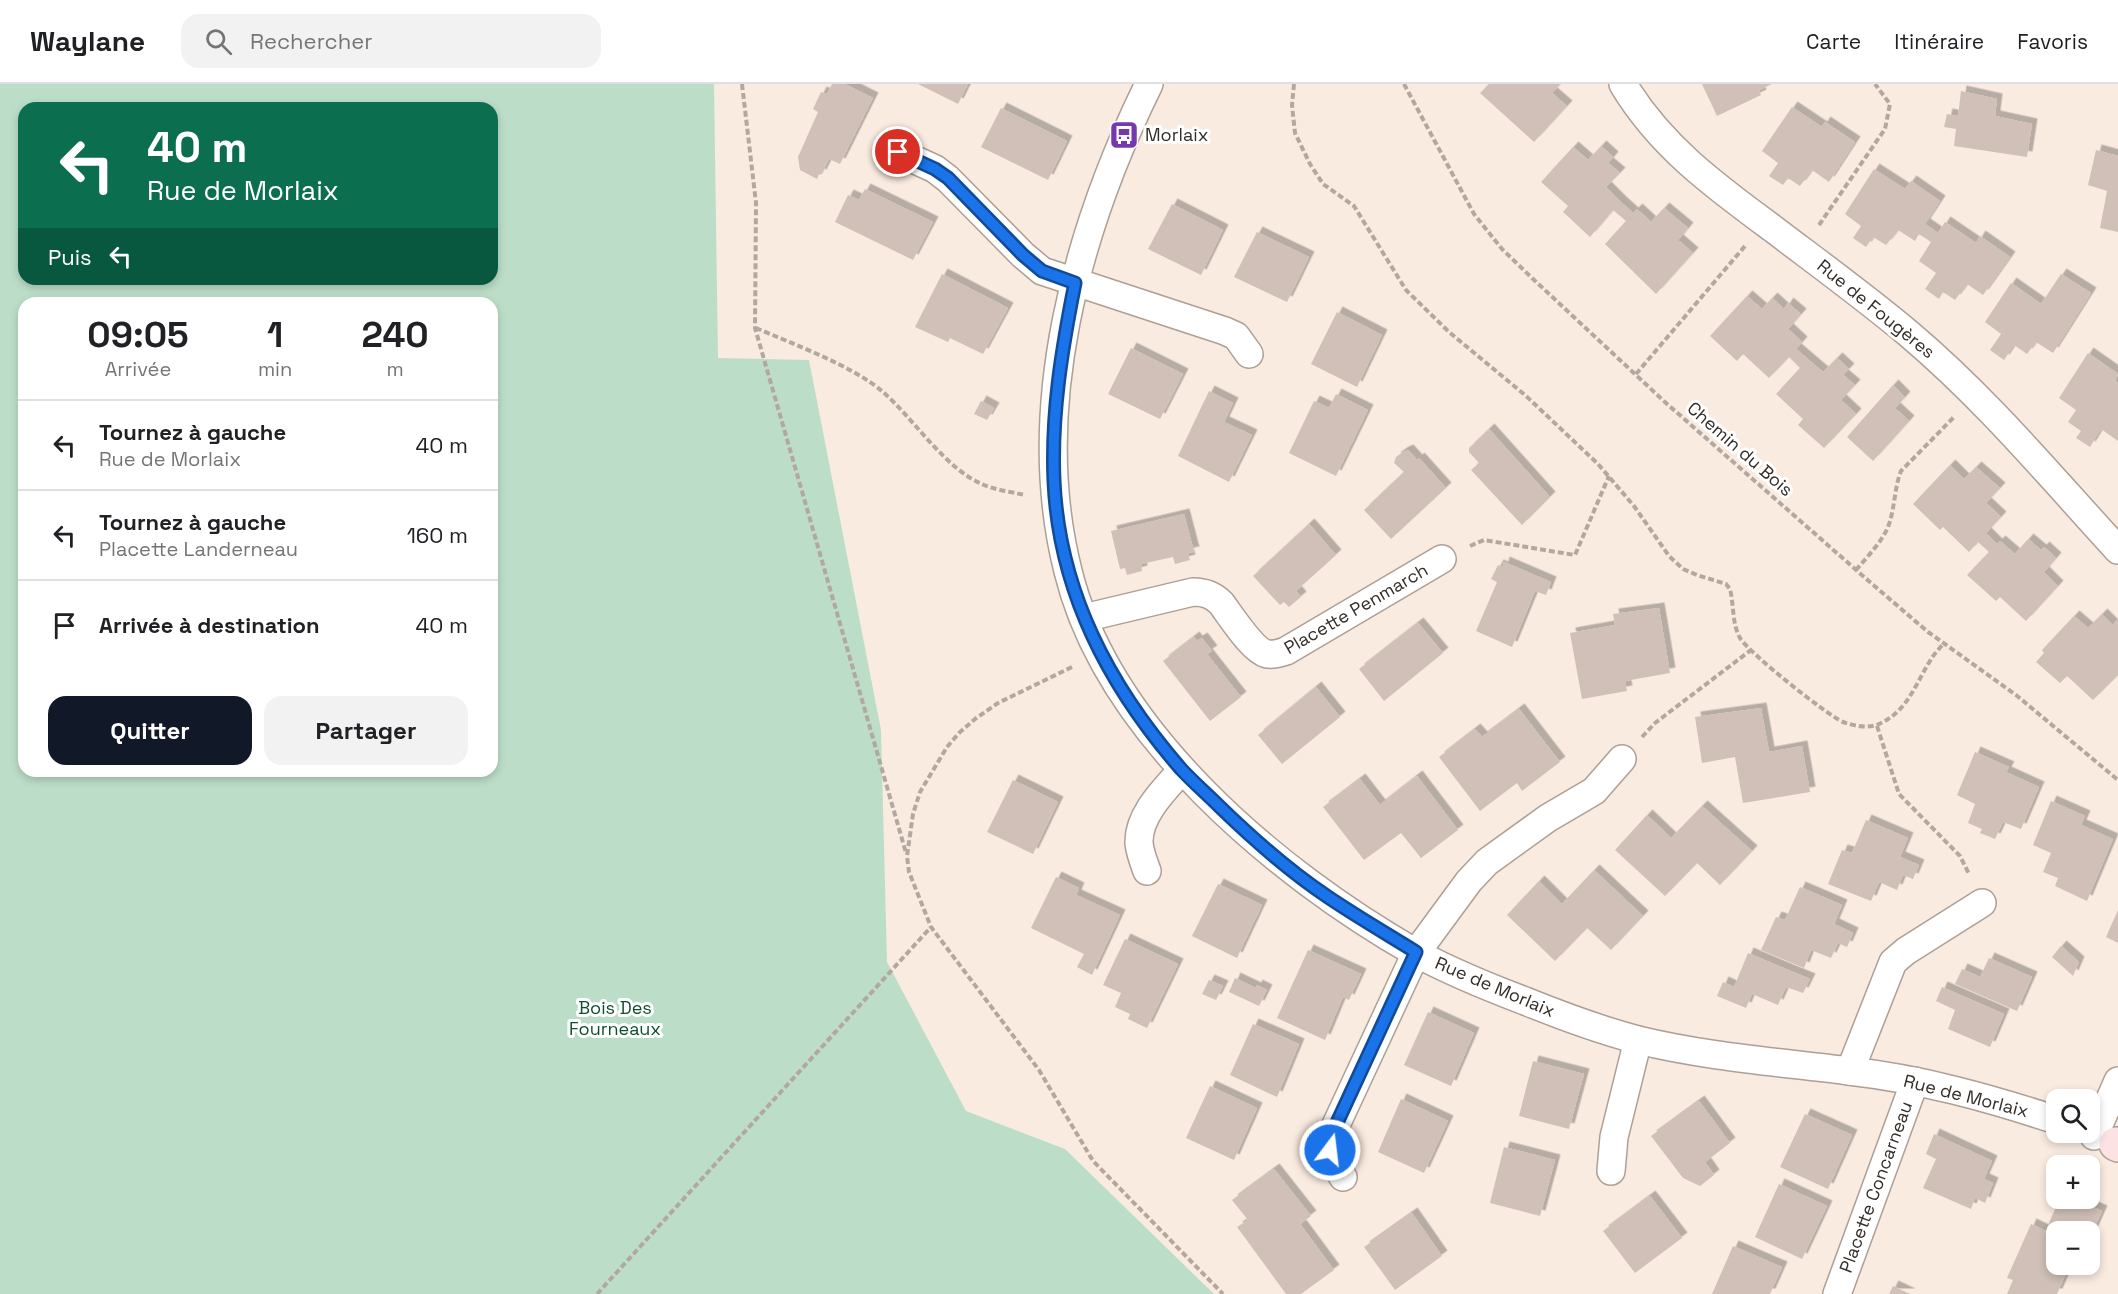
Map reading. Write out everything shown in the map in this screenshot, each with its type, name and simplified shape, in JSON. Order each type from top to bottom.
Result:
[{"type":"street","name":"Rue de Morlaix","points":[[1149,84],[1124,135],[1101,193],[1075,283],[1062,348],[1055,409],[1054,480],[1057,518],[1068,574],[1084,618],[1110,673],[1130,703],[1182,770],[1253,838],[1327,896],[1416,952],[1460,975],[1504,993],[1568,1018],[1638,1040],[1716,1056],[1850,1071],[1915,1081],[1994,1100],[2046,1117]]},
{"type":"street","name":"Rue de Fougères","points":[[1623,84],[1652,127],[1714,185],[1802,250],[1945,364],[2118,550]]},
{"type":"street","points":[[898,152],[935,169],[948,178],[1023,255],[1042,271],[1225,331],[1236,336],[1249,354]]},
{"type":"street","name":"Placette Penmarch","points":[[1084,618],[1193,591],[1204,592],[1215,596],[1257,649],[1266,654],[1275,654],[1286,651],[1442,559]]},
{"type":"street","points":[[1343,1177],[1334,1163],[1329,1140],[1416,952],[1469,881],[1487,862],[1548,818],[1594,791],[1622,759]]},
{"type":"street","points":[[1148,871],[1139,843],[1142,829],[1161,793],[1182,770]]},
{"type":"street","points":[[1850,1071],[1893,962],[1906,951],[1982,903]]},
{"type":"street","points":[[1611,1171],[1614,1137],[1638,1040]]},
{"type":"street","name":"Placette Concarneau","points":[[1837,1294],[1915,1081]]},
{"type":"street","points":[[2106,1140],[2118,1081]]},
{"type":"path","points":[[742,84],[756,203],[755,327],[907,855],[909,872],[931,927],[1039,1070],[1093,1161],[1223,1294]]},
{"type":"path","points":[[1294,84],[1292,105],[1295,133],[1310,164],[1323,184],[1354,206],[1406,290],[1449,332],[1526,395],[1609,477],[1634,506],[1669,556],[1683,569],[1726,584],[1730,589],[1735,628],[1742,641],[1751,650],[1807,697],[1842,721],[1863,727],[1877,726],[1892,718],[1905,704],[1930,661],[1944,643]]},
{"type":"path","name":"Chemin du Bois","points":[[1404,84],[1474,214],[1502,249],[1636,374],[1856,570],[1928,632],[2016,695],[2118,780]]},
{"type":"path","points":[[1802,250],[1884,129],[1890,104],[1875,84]]},
{"type":"path","points":[[1636,374],[1765,223]]},
{"type":"path","points":[[755,327],[846,369],[882,391],[946,458],[966,474],[984,485],[1026,495]]},
{"type":"path","points":[[1856,570],[1884,535],[1901,471],[1976,396]]},
{"type":"path","points":[[1442,559],[1484,540],[1575,555],[1609,477]]},
{"type":"path","points":[[1622,759],[1655,723],[1751,650]]},
{"type":"path","points":[[907,855],[910,824],[920,792],[947,747],[959,733],[999,703],[1073,666]]},
{"type":"path","points":[[1877,726],[1899,794],[1960,856],[1982,903]]},
{"type":"path","points":[[597,1294],[931,927]]},
{"type":"green space","name":"Bois Des Fourneaux","points":[[0,84],[714,84],[718,358],[809,360],[881,730],[887,962],[966,1111],[1065,1149],[1214,1294],[0,1294]]},
{"type":"building","points":[[832,84],[845,84],[873,98],[840,164],[829,159],[817,179],[800,170],[798,157],[818,112],[813,109],[821,92],[827,94]]},
{"type":"building","points":[[918,84],[968,84],[958,104]]},
{"type":"building","points":[[1489,84],[1560,84],[1552,93],[1567,106],[1534,142],[1480,93]]},
{"type":"building","points":[[1702,84],[1772,84],[1759,90],[1761,95],[1717,116]]},
{"type":"building","points":[[1961,91],[1997,99],[1995,116],[2032,124],[2027,157],[1954,146],[1956,129],[1944,127],[1947,114],[1958,116]]},
{"type":"building","points":[[1792,107],[1822,127],[1825,122],[1855,142],[1829,182],[1812,170],[1800,186],[1788,178],[1783,185],[1769,176],[1778,163],[1762,151]]},
{"type":"building","points":[[1001,108],[1067,141],[1048,180],[981,147]]},
{"type":"building","points":[[1601,146],[1613,157],[1608,163],[1620,173],[1606,187],[1621,202],[1633,213],[1637,209],[1651,222],[1664,208],[1688,228],[1678,240],[1693,253],[1656,294],[1605,244],[1626,221],[1613,210],[1590,237],[1563,212],[1568,206],[1541,182],[1573,147],[1588,160]]},
{"type":"building","points":[[2096,150],[2118,156],[2118,232],[2100,228],[2107,191],[2088,185]]},
{"type":"building","points":[[1874,169],[1905,189],[1911,181],[1940,201],[1925,224],[1938,233],[1945,222],[1976,243],[1980,236],[2010,257],[1983,295],[1967,284],[1955,300],[1943,292],[1939,299],[1925,289],[1936,273],[1919,261],[1931,242],[1919,234],[1915,241],[1898,230],[1886,245],[1873,237],[1866,247],[1853,238],[1861,226],[1845,214]]},
{"type":"building","points":[[865,189],[933,222],[913,260],[835,222],[848,195],[859,200]]},
{"type":"building","points":[[1172,204],[1223,230],[1201,275],[1148,249]]},
{"type":"building","points":[[1257,232],[1309,257],[1287,302],[1234,277]]},
{"type":"building","points":[[942,274],[1008,308],[983,354],[950,338],[948,342],[915,327]]},
{"type":"building","points":[[2061,274],[2091,293],[2053,353],[2036,342],[2027,354],[2014,345],[2004,360],[1990,350],[2001,334],[1985,322],[2011,283],[2041,304]]},
{"type":"building","points":[[1747,296],[1762,309],[1772,298],[1784,309],[1788,303],[1801,314],[1788,329],[1802,342],[1796,349],[1823,372],[1837,358],[1849,369],[1843,375],[1855,385],[1841,400],[1856,414],[1824,448],[1798,425],[1803,419],[1776,394],[1800,368],[1789,357],[1769,378],[1743,354],[1737,361],[1710,336]]},
{"type":"building","points":[[1337,312],[1382,335],[1357,387],[1311,364]]},
{"type":"building","points":[[1131,348],[1183,374],[1160,419],[1108,394]]},
{"type":"building","points":[[2088,353],[2118,374],[2115,381],[2118,383],[2118,441],[2101,429],[2090,447],[2076,438],[2081,431],[2068,422],[2076,410],[2059,398]]},
{"type":"building","points":[[1893,385],[1905,397],[1895,408],[1909,421],[1873,461],[1847,437]]},
{"type":"building","points":[[1209,391],[1233,403],[1224,422],[1252,435],[1229,482],[1178,456]]},
{"type":"building","points":[[1336,394],[1368,410],[1336,476],[1289,453],[1314,401],[1329,408]]},
{"type":"building","points":[[981,401],[994,408],[987,420],[974,414]]},
{"type":"building","points":[[1489,429],[1550,497],[1522,525],[1471,470],[1479,463],[1469,452],[1469,448]]},
{"type":"building","points":[[1408,450],[1417,460],[1419,458],[1446,488],[1391,539],[1364,510],[1404,472],[1394,463],[1396,457]]},
{"type":"building","points":[[1950,465],[1964,479],[1976,467],[2000,488],[1986,503],[2001,517],[1986,533],[1997,544],[2000,541],[2015,554],[2028,539],[2041,550],[2044,547],[2056,558],[2044,572],[2058,586],[2026,621],[2000,597],[1996,601],[1967,575],[1989,552],[1978,542],[1969,552],[1943,527],[1940,530],[1913,504]]},
{"type":"building","points":[[1184,514],[1194,552],[1188,553],[1190,560],[1175,564],[1173,557],[1141,564],[1142,571],[1127,575],[1125,568],[1120,569],[1111,531]]},
{"type":"building","points":[[1309,524],[1336,555],[1296,591],[1301,597],[1289,607],[1284,602],[1280,605],[1253,576]]},
{"type":"building","points":[[1504,562],[1551,582],[1546,595],[1535,591],[1512,647],[1476,631],[1497,582],[1491,579],[1498,565],[1503,567]]},
{"type":"building","points":[[1659,608],[1670,673],[1625,681],[1627,691],[1582,699],[1570,633],[1615,625],[1613,614]]},
{"type":"building","points":[[2102,614],[2113,625],[2118,619],[2118,675],[2093,700],[2067,676],[2060,683],[2036,662],[2044,653],[2042,650],[2074,616],[2088,628]]},
{"type":"building","points":[[1418,623],[1443,653],[1384,701],[1359,669]]},
{"type":"building","points":[[1194,637],[1197,641],[1202,638],[1212,651],[1207,654],[1241,697],[1210,721],[1163,661]]},
{"type":"building","points":[[1316,687],[1340,717],[1282,764],[1258,735]]},
{"type":"building","points":[[1761,708],[1769,752],[1802,746],[1810,792],[1743,803],[1735,757],[1702,763],[1695,717]]},
{"type":"building","points":[[1519,709],[1560,762],[1522,791],[1517,783],[1480,811],[1439,757],[1475,729],[1482,737]]},
{"type":"building","points":[[1975,752],[2009,767],[2006,772],[2039,787],[2021,829],[2003,822],[1995,839],[1980,833],[1982,829],[1968,823],[1975,804],[1957,795]]},
{"type":"building","points":[[1417,776],[1458,830],[1421,858],[1401,833],[1364,860],[1323,807],[1360,779],[1380,805]]},
{"type":"building","points":[[1013,780],[1058,802],[1033,854],[987,832]]},
{"type":"building","points":[[2051,801],[2085,816],[2081,825],[2113,839],[2087,901],[2055,886],[2058,878],[2043,872],[2051,853],[2033,845]]},
{"type":"building","points":[[1702,806],[1752,851],[1720,885],[1697,863],[1665,896],[1615,850],[1647,815],[1671,838]]},
{"type":"building","points":[[1866,820],[1908,838],[1900,857],[1919,865],[1913,879],[1903,875],[1897,890],[1879,882],[1871,901],[1828,884],[1842,850],[1852,853]]},
{"type":"building","points":[[1594,870],[1643,916],[1611,950],[1587,928],[1555,961],[1507,915],[1539,881],[1562,904]]},
{"type":"building","points":[[1056,877],[1079,888],[1076,895],[1120,915],[1092,975],[1077,967],[1084,954],[1031,928]]},
{"type":"building","points":[[1218,884],[1262,905],[1237,958],[1192,936]]},
{"type":"building","points":[[1800,887],[1842,905],[1834,924],[1853,933],[1847,947],[1838,943],[1831,958],[1811,950],[1804,968],[1761,950],[1776,917],[1785,920]]},
{"type":"building","points":[[2118,910],[2118,943],[2106,937]]},
{"type":"building","points":[[1125,939],[1178,964],[1147,1028],[1128,1019],[1130,1014],[1115,1007],[1121,993],[1103,985]]},
{"type":"building","points":[[2061,946],[2079,962],[2073,976],[2052,957]]},
{"type":"building","points":[[1308,950],[1361,974],[1349,1000],[1343,997],[1325,1040],[1277,1018]]},
{"type":"building","points":[[1748,953],[1810,979],[1803,993],[1786,987],[1778,1005],[1752,994],[1746,1008],[1717,996],[1723,982],[1734,987]]},
{"type":"building","points":[[1989,958],[2032,977],[2017,1011],[1955,984],[1962,969],[1980,977]]},
{"type":"building","points":[[1235,978],[1256,988],[1257,985],[1267,990],[1259,1006],[1229,992]]},
{"type":"building","points":[[1209,980],[1223,986],[1216,1000],[1202,994]]},
{"type":"building","points":[[1942,987],[2004,1014],[1990,1047],[1948,1029],[1955,1010],[1936,1001]]},
{"type":"building","points":[[1428,1012],[1474,1033],[1451,1086],[1404,1065]]},
{"type":"building","points":[[1253,1024],[1299,1044],[1277,1097],[1230,1075]]},
{"type":"building","points":[[1533,1061],[1584,1074],[1569,1129],[1519,1116]]},
{"type":"building","points":[[1210,1086],[1257,1108],[1234,1160],[1186,1138]]},
{"type":"building","points":[[1401,1099],[1448,1121],[1424,1173],[1378,1152]]},
{"type":"building","points":[[1699,1101],[1730,1143],[1705,1162],[1714,1175],[1700,1186],[1683,1178],[1651,1136]]},
{"type":"building","points":[[1805,1114],[1852,1135],[1828,1189],[1780,1167]]},
{"type":"building","points":[[1934,1134],[1992,1161],[1984,1179],[1993,1183],[1985,1203],[1975,1198],[1971,1209],[1923,1188],[1936,1159],[1926,1154]]},
{"type":"building","points":[[1504,1147],[1555,1160],[1540,1216],[1490,1203]]},
{"type":"building","points":[[1274,1169],[1311,1216],[1300,1224],[1334,1270],[1301,1294],[1286,1294],[1237,1227],[1248,1220],[1232,1200]]},
{"type":"building","points":[[1779,1184],[1827,1206],[1802,1259],[1755,1237]]},
{"type":"building","points":[[1650,1196],[1682,1238],[1635,1273],[1603,1231]]},
{"type":"building","points":[[2055,1209],[2098,1209],[2102,1211],[2098,1221],[2050,1221]]},
{"type":"building","points":[[1412,1213],[1442,1256],[1395,1290],[1364,1247]]},
{"type":"building","points":[[2031,1224],[2046,1231],[2046,1275],[2065,1275],[2057,1294],[2007,1294],[2013,1280],[2007,1278]]},
{"type":"building","points":[[1733,1246],[1782,1267],[1770,1294],[1712,1294]]},
{"type":"building","points":[[1893,1286],[1910,1294],[1889,1294]]},
{"type":"place","name":"Morlaix","points":[[1124,135]]},
{"type":"route","points":[[898,152],[935,169],[948,178],[1023,255],[1042,271],[1075,283],[1062,348],[1055,409],[1055,499],[1068,574],[1084,618],[1110,673],[1153,734],[1182,770],[1253,838],[1327,896],[1416,952],[1329,1140],[1330,1150]]}]
